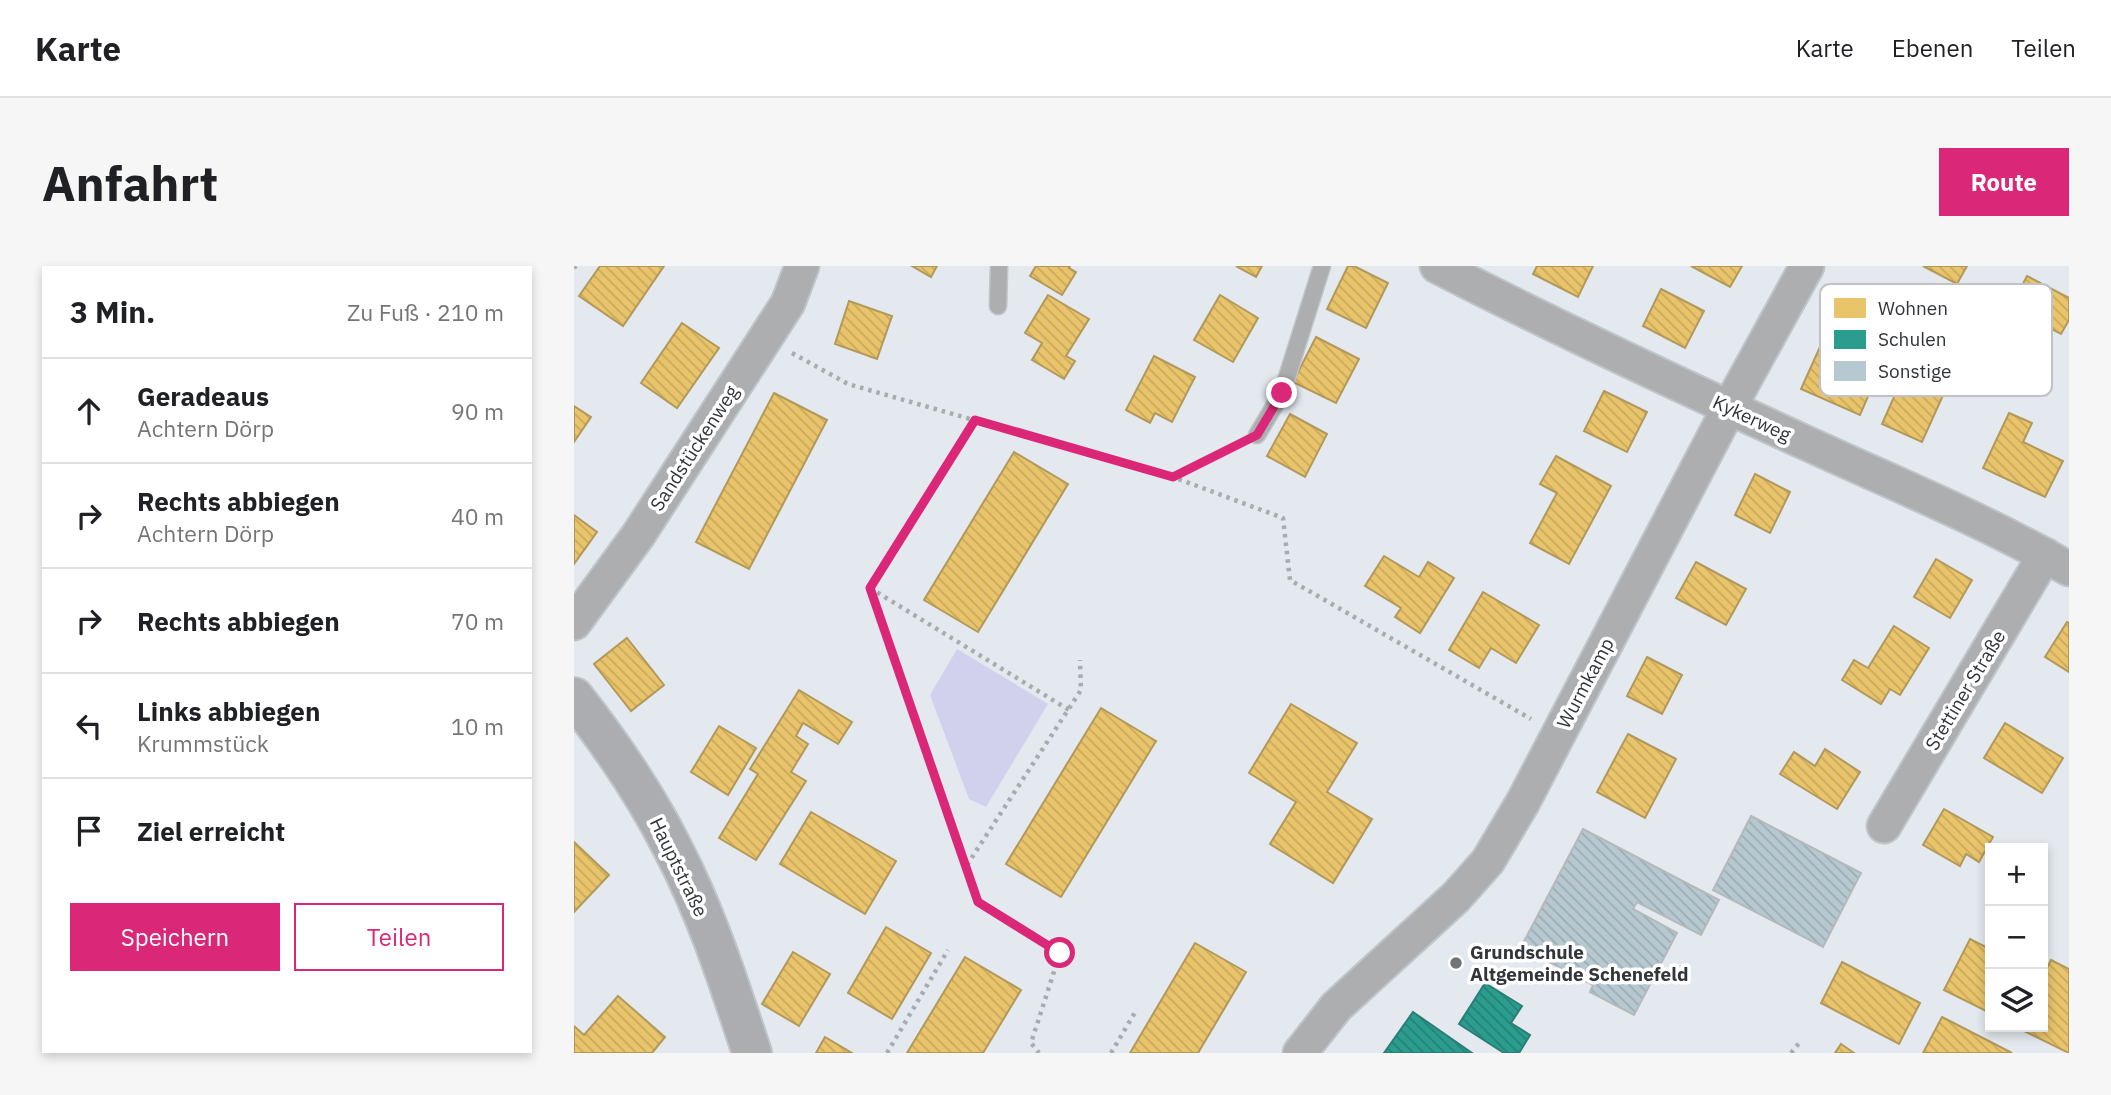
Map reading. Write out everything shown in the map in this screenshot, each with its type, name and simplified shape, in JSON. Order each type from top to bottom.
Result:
[{"type":"main road","name":"Hauptstraße","points":[[574,697],[609,742],[674,851],[714,942],[752,1053]]},
{"type":"street","name":"Sandstückenweg","points":[[574,623],[639,534],[766,338],[788,303],[802,266]]},
{"type":"street","name":"Kykerweg","points":[[1437,266],[1519,308],[2057,562]]},
{"type":"street","name":"Wurmkamp","points":[[1300,1053],[1336,1007],[1456,897],[1488,861],[1559,735],[1729,408],[1807,266]]},
{"type":"street","name":"Stettiner Straße","points":[[1884,826],[2057,562]]},
{"type":"lane","points":[[998,306],[999,266]]},
{"type":"lane","points":[[1257,435],[1282,393],[1322,266]]},
{"type":"path","points":[[766,338],[848,384],[1173,477],[1283,518],[1290,580],[1559,735]]},
{"type":"path","points":[[870,588],[975,420]]},
{"type":"path","points":[[1173,477],[1257,435]]},
{"type":"path","points":[[870,588],[1069,710]]},
{"type":"path","points":[[870,588],[978,902],[1060,953],[1031,1043],[1039,1053]]},
{"type":"path","points":[[966,866],[1081,690],[1080,660]]},
{"type":"path","points":[[887,1053],[948,950]]},
{"type":"path","points":[[1111,1053],[1137,1009]]},
{"type":"path","points":[[1791,1053],[1800,1042]]},
{"type":"shaded area","points":[[957,649],[1048,704],[986,807],[969,799],[930,695]]},
{"type":"building: Wohnen","points":[[600,266],[664,266],[623,326],[579,296]]},
{"type":"building: Wohnen","points":[[912,266],[937,266],[931,277]]},
{"type":"building: Wohnen","points":[[1036,266],[1070,266],[1069,268],[1076,272],[1062,295],[1030,276]]},
{"type":"building: Wohnen","points":[[1236,266],[1262,266],[1256,277]]},
{"type":"building: Wohnen","points":[[1348,266],[1354,266],[1388,283],[1366,328],[1327,309]]},
{"type":"building: Wohnen","points":[[1537,266],[1593,266],[1578,297],[1533,274]]},
{"type":"building: Wohnen","points":[[1691,266],[1742,266],[1730,287]]},
{"type":"building: Wohnen","points":[[1923,266],[1967,266],[1957,284]]},
{"type":"building: Wohnen","points":[[2027,276],[2042,284],[2023,284]]},
{"type":"building: Wohnen","points":[[1661,289],[1704,311],[1685,348],[1643,326]]},
{"type":"building: Wohnen","points":[[2052,289],[2069,298],[2069,320],[2061,334],[2052,329]]},
{"type":"building: Wohnen","points":[[1048,295],[1089,319],[1066,356],[1075,361],[1064,379],[1032,360],[1042,343],[1025,333]]},
{"type":"building: Wohnen","points":[[1220,295],[1258,318],[1233,362],[1194,340]]},
{"type":"building: Wohnen","points":[[849,301],[892,316],[877,359],[835,344]]},
{"type":"building: Wohnen","points":[[682,323],[719,348],[677,408],[641,383]]},
{"type":"building: Wohnen","points":[[1316,337],[1359,359],[1336,403],[1293,382]]},
{"type":"building: Wohnen","points":[[1820,347],[1820,396],[1868,396],[1860,415],[1801,389]]},
{"type":"building: Wohnen","points":[[1154,356],[1195,377],[1172,422],[1155,413],[1150,423],[1126,410]]},
{"type":"building: Wohnen","points":[[1604,391],[1647,412],[1627,452],[1584,431]]},
{"type":"building: Wohnen","points":[[774,393],[827,420],[749,569],[696,542]]},
{"type":"building: Wohnen","points":[[1894,396],[1943,396],[1922,442],[1882,424]]},
{"type":"building: Wohnen","points":[[574,406],[591,417],[574,442]]},
{"type":"building: Wohnen","points":[[2009,413],[2032,423],[2023,442],[2063,461],[2045,497],[1983,468]]},
{"type":"building: Wohnen","points":[[1290,414],[1327,434],[1305,477],[1267,456]]},
{"type":"building: Wohnen","points":[[1014,452],[1068,484],[978,632],[924,600]]},
{"type":"building: Wohnen","points":[[1556,456],[1611,486],[1569,564],[1530,543],[1557,493],[1540,484]]},
{"type":"building: Wohnen","points":[[1755,474],[1790,492],[1770,533],[1735,515]]},
{"type":"building: Wohnen","points":[[574,515],[597,532],[574,564]]},
{"type":"building: Wohnen","points":[[1384,556],[1419,577],[1428,562],[1454,578],[1420,633],[1395,617],[1401,608],[1365,586]]},
{"type":"building: Wohnen","points":[[1936,559],[1972,580],[1950,618],[1914,597]]},
{"type":"building: Wohnen","points":[[1696,562],[1746,589],[1726,625],[1676,598]]},
{"type":"building: Wohnen","points":[[1483,592],[1539,625],[1516,663],[1491,648],[1479,668],[1449,650]]},
{"type":"building: Wohnen","points":[[2067,622],[2069,623],[2069,672],[2045,657]]},
{"type":"building: Wohnen","points":[[1894,626],[1929,648],[1900,695],[1890,689],[1881,704],[1842,680],[1854,660],[1868,668]]},
{"type":"building: Wohnen","points":[[627,638],[664,685],[631,711],[594,664]]},
{"type":"building: Wohnen","points":[[1647,657],[1682,675],[1662,714],[1627,696]]},
{"type":"building: Wohnen","points":[[799,690],[852,722],[838,744],[803,723],[796,736],[808,744],[791,772],[806,781],[756,860],[719,838],[758,774],[750,769]]},
{"type":"building: Wohnen","points":[[1291,704],[1357,743],[1327,792],[1372,819],[1333,883],[1270,844],[1296,802],[1249,773]]},
{"type":"building: Wohnen","points":[[1101,708],[1156,741],[1061,897],[1006,864]]},
{"type":"building: Wohnen","points":[[2005,723],[2063,758],[2042,793],[1984,758]]},
{"type":"building: Wohnen","points":[[719,726],[756,748],[728,795],[691,772]]},
{"type":"building: Wohnen","points":[[1628,734],[1676,759],[1645,818],[1597,792]]},
{"type":"building: Wohnen","points":[[1825,749],[1860,772],[1837,809],[1780,774],[1794,752],[1815,766]]},
{"type":"building: Wohnen","points":[[1944,809],[1993,837],[1990,843],[1985,843],[1985,851],[1979,862],[1966,854],[1960,866],[1923,845]]},
{"type":"building: Wohnen","points":[[811,812],[896,861],[865,914],[780,864]]},
{"type":"building: Wohnen","points":[[574,842],[609,875],[574,912]]},
{"type":"building: Wohnen","points":[[886,927],[931,953],[892,1019],[848,993]]},
{"type":"building: Wohnen","points":[[1970,939],[1985,946],[1985,1010],[1944,990]]},
{"type":"building: Wohnen","points":[[1195,943],[1246,972],[1198,1053],[1130,1053]]},
{"type":"building: Wohnen","points":[[793,952],[830,974],[799,1026],[762,1004]]},
{"type":"building: Wohnen","points":[[965,957],[1021,990],[983,1053],[907,1053]]},
{"type":"building: Wohnen","points":[[2051,960],[2069,969],[2069,1053],[2026,1032],[2048,1032],[2048,966]]},
{"type":"building: Wohnen","points":[[1842,962],[1920,1003],[1899,1044],[1821,1003]]},
{"type":"building: Wohnen","points":[[618,996],[665,1037],[652,1053],[574,1053],[574,1026],[584,1035]]},
{"type":"building: Wohnen","points":[[1942,1017],[2012,1053],[1923,1053]]},
{"type":"building: Wohnen","points":[[825,1037],[852,1053],[816,1053]]},
{"type":"building: Wohnen","points":[[1841,1044],[1854,1053],[1835,1053]]},
{"type":"building: Schulen","points":[[1485,983],[1522,1006],[1511,1023],[1530,1035],[1519,1053],[1504,1053],[1459,1024]]},
{"type":"building: Schulen","points":[[1413,1012],[1472,1053],[1384,1053]]},
{"type":"building: Sonstige","points":[[1751,816],[1861,873],[1823,947],[1713,890]]},
{"type":"building: Sonstige","points":[[1583,829],[1719,900],[1701,935],[1637,902],[1633,909],[1677,933],[1634,1015],[1590,992],[1593,985],[1521,947]]},
{"type":"place","name":"Grundschule Altgemeinde Schenefeld","points":[[1456,963]]},
{"type":"route","points":[[1060,953],[978,902],[870,588],[975,420],[1173,477],[1257,435],[1282,393]]}]
